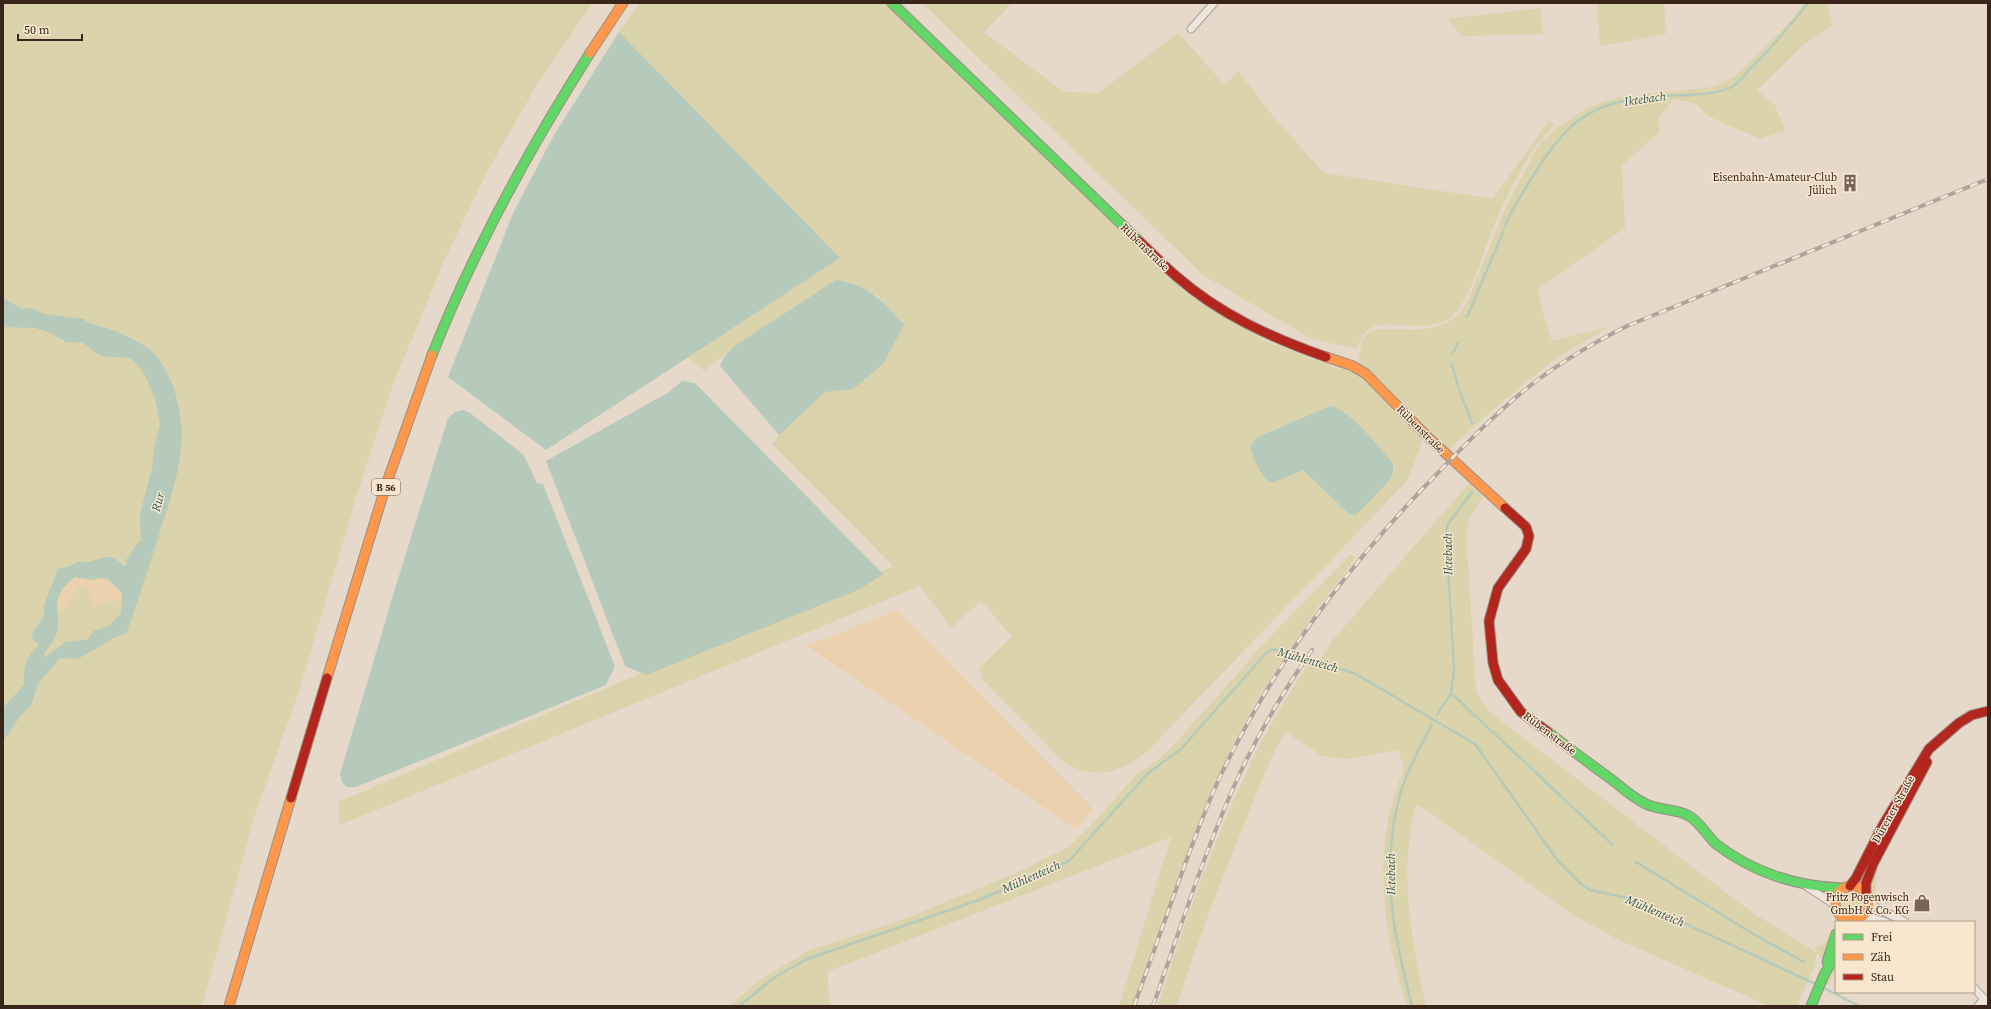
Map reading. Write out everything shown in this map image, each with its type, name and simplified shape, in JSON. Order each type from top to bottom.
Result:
[{"type":"main road","name":"B 56","points":[[229,1006],[364,555],[406,422],[444,325],[488,229],[530,153],[573,81],[623,3]]},
{"type":"main road","name":"Rübenstraße","points":[[892,3],[1177,277],[1217,306],[1258,330],[1298,347],[1353,366],[1366,374],[1434,443],[1526,527],[1529,536],[1526,549],[1498,588],[1489,621],[1493,663],[1498,680],[1521,712],[1646,805],[1669,812],[1681,811],[1699,823],[1716,843],[1765,873],[1804,885],[1847,887]]},
{"type":"main road","name":"Dürener Straße","points":[[1847,887],[1856,878],[1883,825],[1913,773],[1929,749],[1959,722],[1972,715],[1988,710]]},
{"type":"main road","name":"Dürener Straße","points":[[1866,892],[1866,883],[1874,864],[1942,736]]},
{"type":"main road","points":[[1847,887],[1861,888],[1866,892],[1870,901],[1869,908],[1856,920],[1839,918],[1835,905],[1836,896],[1847,887]]},
{"type":"main road","points":[[1824,977],[1835,938]]},
{"type":"main road","points":[[1811,1006],[1835,956]]},
{"type":"street","points":[[1191,29],[1214,3]]},
{"type":"street","name":"Rübenstraße","points":[[1804,885],[1835,905]]},
{"type":"street","points":[[1870,901],[1875,907],[1902,921]]},
{"type":"street","points":[[1856,920],[1871,917],[1883,921]]},
{"type":"street","points":[[1975,989],[1986,1001],[1978,1006]]},
{"type":"shaded area","points":[[3,3],[592,3],[535,88],[487,172],[445,259],[393,384],[356,498],[299,691],[255,815],[202,1006],[3,1006]]},
{"type":"shaded area","points":[[640,3],[885,3],[1186,293],[1267,342],[1334,367],[1360,374],[1423,438],[1408,480],[1153,746],[1133,762],[1122,768],[1098,773],[1085,771],[1072,767],[1059,758],[982,679],[979,668],[1012,637],[981,601],[951,628],[920,586],[340,825],[338,802],[893,566],[772,444],[779,435],[825,392],[853,389],[883,364],[904,325],[877,296],[850,282],[733,347],[705,371],[687,358],[840,258],[619,32]],"holes":[[[1330,406],[1337,408],[1354,421],[1393,463],[1355,516],[1349,514],[1303,470],[1264,477],[1250,446],[1256,438]]]},
{"type":"shaded area","points":[[922,3],[1012,3],[984,32],[1064,92],[1098,93],[1178,33],[1225,85],[1238,71],[1272,115],[1324,173],[1493,199],[1549,120],[1554,125],[1528,158],[1504,202],[1469,291],[1454,315],[1445,321],[1436,324],[1418,326],[1375,326],[1370,328],[1365,333],[1356,349],[1310,338],[1203,275]]},
{"type":"shaded area","points":[[1664,3],[1666,34],[1600,46],[1597,4]]},
{"type":"shaded area","points":[[1805,3],[1827,3],[1832,26],[1805,44],[1757,90],[1775,105],[1785,131],[1760,139],[1710,117],[1696,104],[1674,99],[1658,119],[1659,132],[1622,166],[1625,228],[1538,289],[1544,318],[1552,341],[1609,327],[1558,357],[1503,401],[1449,449],[1382,382],[1358,362],[1363,338],[1370,332],[1380,329],[1418,330],[1433,327],[1446,323],[1460,313],[1469,298],[1502,216],[1532,157],[1540,143],[1558,127],[1589,107],[1619,97],[1706,88],[1717,85],[1734,77],[1786,26]]},
{"type":"shaded area","points":[[1540,8],[1543,34],[1462,36],[1447,19]]},
{"type":"shaded area","points":[[1469,483],[1483,497],[1470,517],[1466,533],[1476,691],[1488,711],[1753,913],[1817,953],[1814,967],[1797,1006],[1769,1006],[1621,941],[1575,916],[1417,804],[1409,843],[1407,884],[1417,965],[1426,1006],[1406,1006],[1394,958],[1385,909],[1383,868],[1384,848],[1391,808],[1396,789],[1404,770],[1398,750],[1349,759],[1322,756],[1286,732],[1266,770],[1255,796],[1199,941],[1177,1006],[1158,1006],[1190,909],[1215,845],[1241,783],[1256,752],[1281,708],[1308,663],[1317,665],[1332,641]]},
{"type":"shaded area","points":[[1351,554],[1356,558],[1318,607],[1259,696],[1231,747],[1141,980],[1134,1006],[1119,1006],[1171,837],[827,972],[830,1006],[730,1006],[758,981],[808,951],[899,921],[1014,874],[1068,847],[1088,829],[1137,774],[1158,760],[1174,745],[1269,638]]},
{"type":"shaded area","points":[[1879,859],[1875,891],[1876,895],[1881,901],[1880,905],[1873,893],[1872,888],[1873,877]]},
{"type":"shaded area","points":[[1853,890],[1862,894],[1866,903],[1862,912],[1853,916],[1844,912],[1840,903],[1844,894]]},
{"type":"shaded area","points":[[1833,931],[1823,961],[1814,947],[1823,945]]},
{"type":"shaded area","points":[[1835,962],[1835,971],[1829,984],[1826,983]]},
{"type":"sand","points":[[75,577],[92,580],[101,578],[109,580],[122,593],[123,601],[109,601],[96,607],[92,603],[87,587],[80,586],[65,608],[58,614],[57,608],[60,593]]},
{"type":"sand","points":[[897,610],[1093,809],[1076,829],[807,646]]},
{"type":"water","points":[[619,32],[840,258],[546,450],[448,377],[514,211],[554,135]]},
{"type":"water","points":[[836,280],[848,282],[867,290],[882,302],[904,325],[883,364],[853,389],[825,392],[779,435],[720,366],[724,357],[733,347]]},
{"type":"water","name":"Rur","points":[[3,298],[23,309],[31,308],[45,314],[84,319],[90,323],[115,331],[150,349],[167,372],[175,393],[180,413],[181,451],[174,488],[126,634],[115,637],[78,659],[60,658],[38,684],[31,706],[22,714],[3,741],[3,708],[24,685],[26,663],[30,655],[39,646],[31,635],[45,614],[43,608],[58,569],[71,566],[79,561],[87,562],[103,557],[111,557],[125,566],[127,564],[126,560],[136,545],[141,541],[140,515],[152,468],[154,448],[160,424],[156,402],[144,373],[130,358],[101,356],[83,343],[66,342],[49,332],[35,328],[3,327]],"holes":[[[75,577],[92,580],[101,578],[109,580],[122,593],[121,613],[108,627],[95,630],[88,639],[66,642],[45,657],[44,654],[56,635],[58,622],[57,603],[62,590]]]},
{"type":"water","points":[[682,381],[695,383],[883,574],[860,589],[646,675],[625,666],[546,461],[669,392]]},
{"type":"water","points":[[1330,406],[1346,413],[1393,463],[1393,473],[1387,483],[1355,516],[1349,514],[1303,470],[1272,483],[1261,472],[1250,447],[1256,438]]},
{"type":"water","points":[[463,410],[470,413],[524,455],[537,483],[543,484],[615,666],[606,685],[356,787],[347,787],[342,782],[340,774],[394,592],[448,418],[455,412]]},
{"type":"waterway","name":"Iktebach","points":[[1505,226],[1511,213],[1545,157],[1557,141],[1583,117],[1598,109],[1615,103],[1658,96],[1717,92],[1733,86],[1772,47],[1808,3]]},
{"type":"waterway","name":"Iktebach","points":[[1467,317],[1503,232]]},
{"type":"waterway","name":"Iktebach","points":[[1453,353],[1458,343]]},
{"type":"waterway","name":"Iktebach","points":[[1452,364],[1458,386]]},
{"type":"waterway","name":"Iktebach","points":[[1459,389],[1472,423]]},
{"type":"waterway","name":"Iktebach","points":[[1437,715],[1451,693],[1454,669],[1446,533],[1448,524],[1472,492]]},
{"type":"waterway","name":"Mühlenteich","points":[[739,1006],[775,977],[807,959],[979,900],[1069,861],[1147,774],[1181,749],[1267,652],[1273,649],[1354,673],[1475,744],[1558,861],[1580,883],[1590,890],[1632,899],[1818,985]]},
{"type":"waterway","points":[[1451,693],[1613,845]]},
{"type":"waterway","name":"Iktebach","points":[[1412,1006],[1394,925],[1391,899],[1391,847],[1394,819],[1401,791],[1411,765],[1432,724]]},
{"type":"waterway","points":[[1636,862],[1755,935],[1804,962]]},
{"type":"waterway","name":"Mühlenteich","points":[[1822,987],[1859,1006]]},
{"type":"railway","points":[[1134,1006],[1210,799],[1239,738],[1262,698],[1312,622],[1367,551],[1428,483],[1480,431],[1535,382],[1557,366],[1603,338],[1627,326],[1988,179]]},
{"type":"railway","points":[[1153,1006],[1202,866],[1235,784],[1270,715],[1312,650]]},
{"type":"traffic: fast","points":[[892,3],[1139,241]]},
{"type":"traffic: fast","points":[[432,355],[448,316],[484,238],[545,126],[590,53]]},
{"type":"traffic: fast","points":[[1548,732],[1637,799],[1657,808],[1684,813],[1689,816],[1697,822],[1716,844],[1745,863],[1792,881],[1809,885],[1843,888]]},
{"type":"traffic: fast","points":[[1827,962],[1835,937]]},
{"type":"traffic: fast","points":[[1811,1006],[1824,975],[1835,956]]},
{"type":"traffic: slow","points":[[590,53],[623,3]]},
{"type":"traffic: slow","points":[[327,678],[386,485],[432,355]]},
{"type":"traffic: slow","points":[[1326,357],[1353,366],[1366,374],[1429,438],[1505,508]]},
{"type":"traffic: slow","points":[[229,1006],[291,798]]},
{"type":"traffic: slow","points":[[1849,886],[1855,886],[1859,887],[1866,893],[1869,903],[1868,910],[1862,917],[1855,920],[1849,920],[1845,919],[1838,913],[1835,906],[1835,900],[1836,896],[1842,889],[1849,886]]},
{"type":"traffic: jam","points":[[1139,241],[1171,272],[1210,302],[1247,324],[1286,342],[1326,357]]},
{"type":"traffic: jam","points":[[1505,508],[1526,527],[1529,536],[1526,549],[1498,588],[1489,621],[1493,663],[1498,680],[1521,712],[1548,732]]},
{"type":"traffic: jam","points":[[291,798],[327,678]]},
{"type":"traffic: jam","points":[[1850,886],[1856,878],[1883,825],[1929,749],[1959,723],[1972,715],[1988,711]]},
{"type":"traffic: jam","points":[[1866,892],[1866,883],[1873,864],[1927,762]]},
{"type":"place","name":"Eisenbahn-Amateur-Club Jülich","points":[[1850,183]]},
{"type":"place","name":"Fritz Pogenwisch GmbH & Co. KG","points":[[1922,903]]}]
